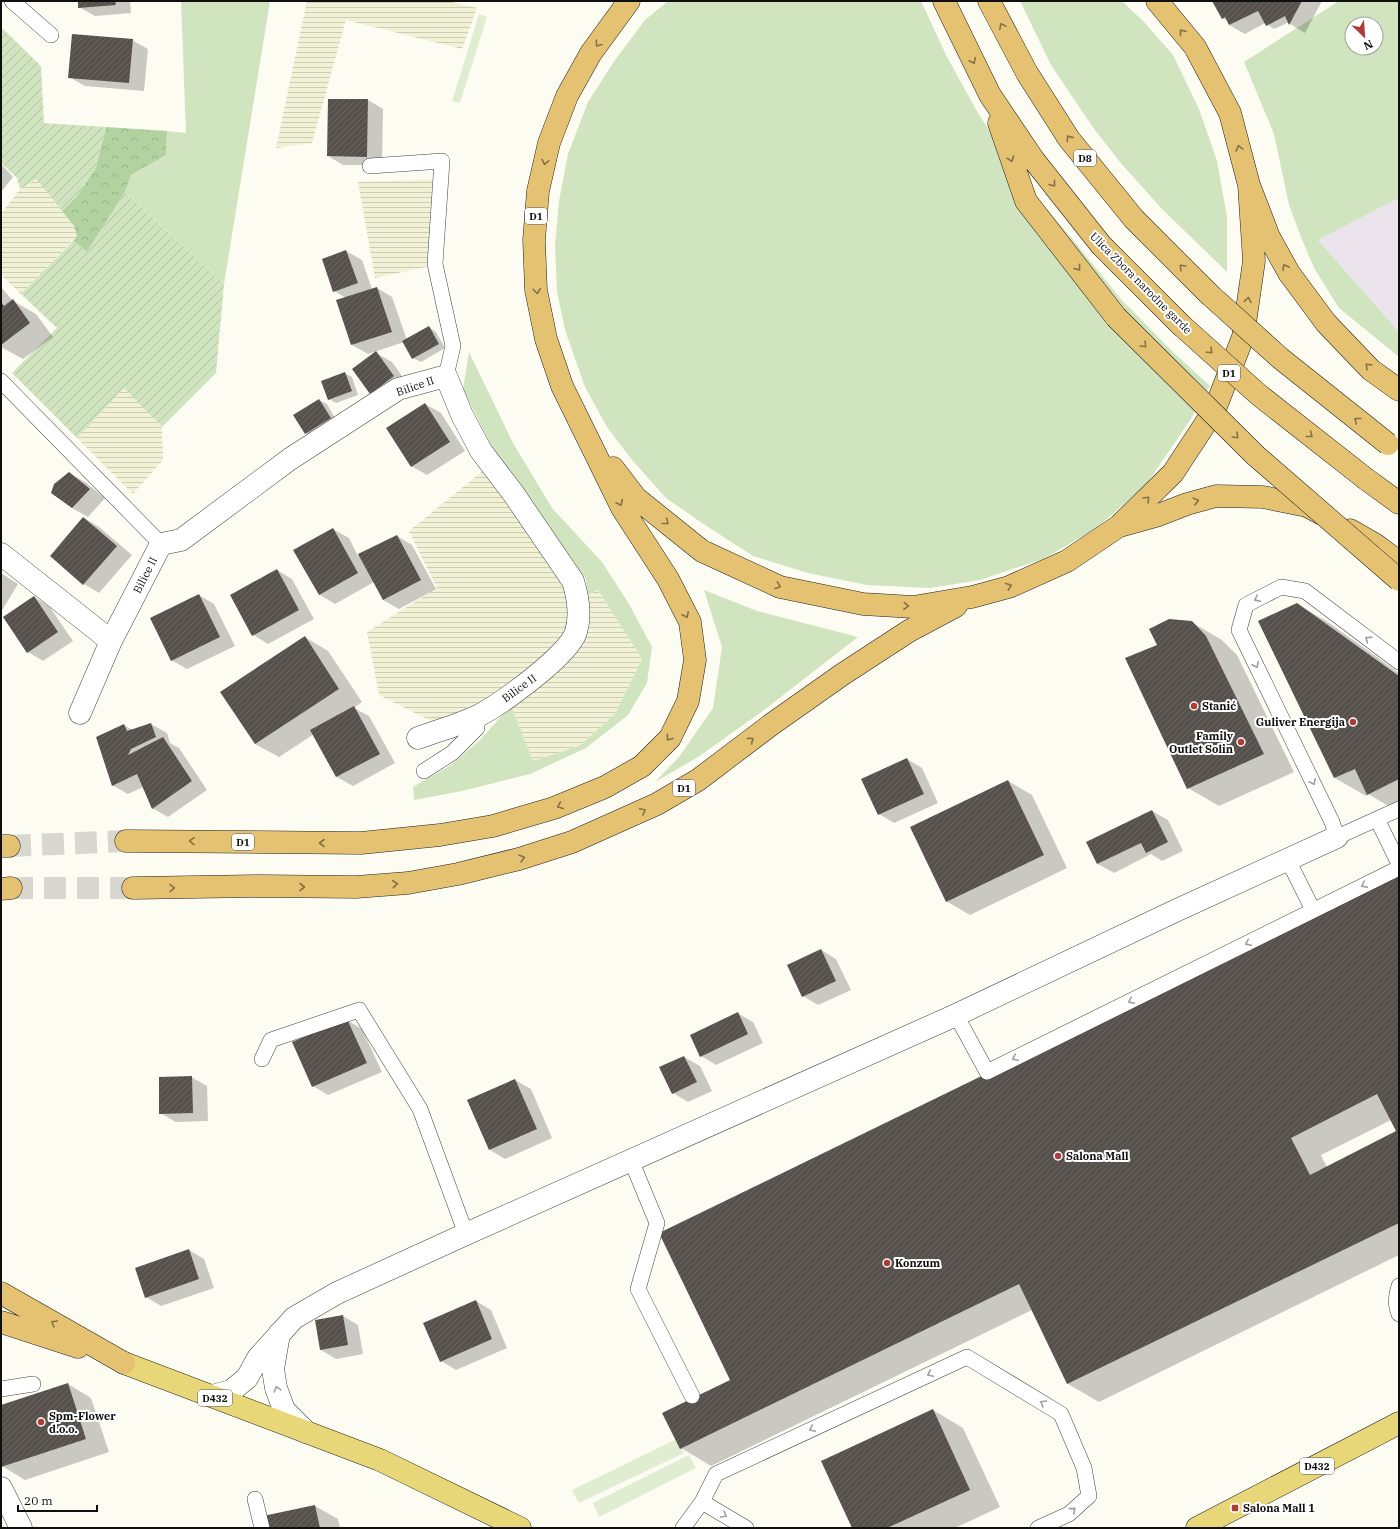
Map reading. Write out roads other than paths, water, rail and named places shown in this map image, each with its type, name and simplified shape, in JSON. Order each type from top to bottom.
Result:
[{"type":"highway","name":"Ulica Zbora narodne garde","points":[[944,1],[990,95],[1033,160],[1101,245],[1181,325],[1259,395],[1399,503]]},
{"type":"highway","name":"D8","points":[[989,1],[1027,73],[1069,139],[1134,219],[1209,294],[1280,358],[1393,448]]},
{"type":"highway","name":"D1","points":[[133,888],[262,886],[356,887],[408,883],[458,874],[519,859],[572,842],[657,804],[698,780],[772,724],[909,630],[972,597],[1009,587],[1067,561],[1119,526],[1173,472],[1215,409],[1243,337],[1254,261],[1250,185],[1230,113],[1195,47],[1157,1]]},
{"type":"highway","name":"D1","points":[[126,841],[361,843],[440,835],[494,826],[554,808],[605,786],[642,766],[670,738],[688,701],[695,660],[690,622],[668,579],[622,508],[562,386],[546,339],[536,290],[534,240],[538,191],[549,143],[567,96],[591,52],[628,5]]},
{"type":"highway","points":[[990,95],[1026,201],[1116,317],[1255,455],[1399,580]]},
{"type":"highway","points":[[1250,185],[1269,237],[1293,279],[1326,324],[1371,370],[1399,390]]},
{"type":"highway","points":[[585,431],[636,498],[702,551],[780,587],[863,604],[914,607],[972,597]]},
{"type":"highway","points":[[1119,526],[1156,516],[1187,504],[1216,496],[1263,497],[1307,506],[1376,545],[1399,562]]},
{"type":"highway","points":[[1,1292],[124,1363]]},
{"type":"highway","points":[[1,1322],[124,1363]]},
{"type":"main road","name":"D432","points":[[124,1363],[380,1460],[519,1528]]},
{"type":"main road","name":"D432","points":[[1197,1528],[1399,1423]]},
{"type":"street","name":"Bilice II","points":[[80,714],[111,641],[162,544],[181,540],[290,459],[398,389],[446,376],[462,415],[481,451],[513,493],[573,581],[578,595],[579,611],[576,633],[564,649],[540,673],[509,696],[477,716],[418,738]]},
{"type":"street","points":[[1,554],[111,641]]},
{"type":"street","points":[[212,1396],[231,1391],[247,1378],[258,1358],[294,1318],[314,1305],[338,1293],[466,1234],[956,1015],[1175,911],[1337,837]]},
{"type":"street","points":[[279,1334],[273,1369],[276,1388],[284,1410],[306,1432]]},
{"type":"street","points":[[1,1488],[21,1528]]},
{"type":"lane","points":[[12,1],[51,35]]},
{"type":"lane","points":[[370,166],[442,161],[435,264],[453,346],[446,376]]},
{"type":"lane","points":[[1,381],[162,544]]},
{"type":"lane","points":[[1399,662],[1305,591],[1281,587],[1246,605],[1239,630],[1332,822],[1337,837],[1399,808]]},
{"type":"lane","points":[[424,771],[452,753],[477,728],[477,716]]},
{"type":"lane","points":[[1377,819],[1399,864]]},
{"type":"lane","points":[[1288,860],[1313,910]]},
{"type":"lane","points":[[956,1015],[987,1072],[1399,868]]},
{"type":"lane","points":[[262,1060],[271,1040],[359,1010],[420,1109],[466,1234]]},
{"type":"lane","points":[[631,1160],[657,1224],[638,1289],[692,1396]]},
{"type":"lane","points":[[1399,1286],[1396,1296],[1399,1314]]},
{"type":"lane","points":[[683,1528],[702,1502],[716,1474],[967,1356],[1061,1414],[1084,1468],[1089,1496],[1069,1514],[1038,1528]]},
{"type":"lane","points":[[1,1389],[33,1384]]},
{"type":"lane","points":[[255,1499],[262,1528]]},
{"type":"lane","points":[[702,1502],[746,1528]]},
{"type":"tunnel","points":[[9,846],[126,841]]},
{"type":"tunnel","points":[[11,888],[133,888]]},
{"type":"place","name":"Stanić","points":[[1194,706]]},
{"type":"place","name":"Guliver Energija","points":[[1353,722]]},
{"type":"place","name":"Family Outlet Solin","points":[[1241,742]]},
{"type":"place","name":"Salona Mall","points":[[1058,1156]]},
{"type":"place","name":"Konzum","points":[[887,1263]]},
{"type":"place","name":"Spm-Flower d.o.o.","points":[[41,1422]]},
{"type":"place","name":"Salona Mall 1","points":[[1235,1508]]}]
